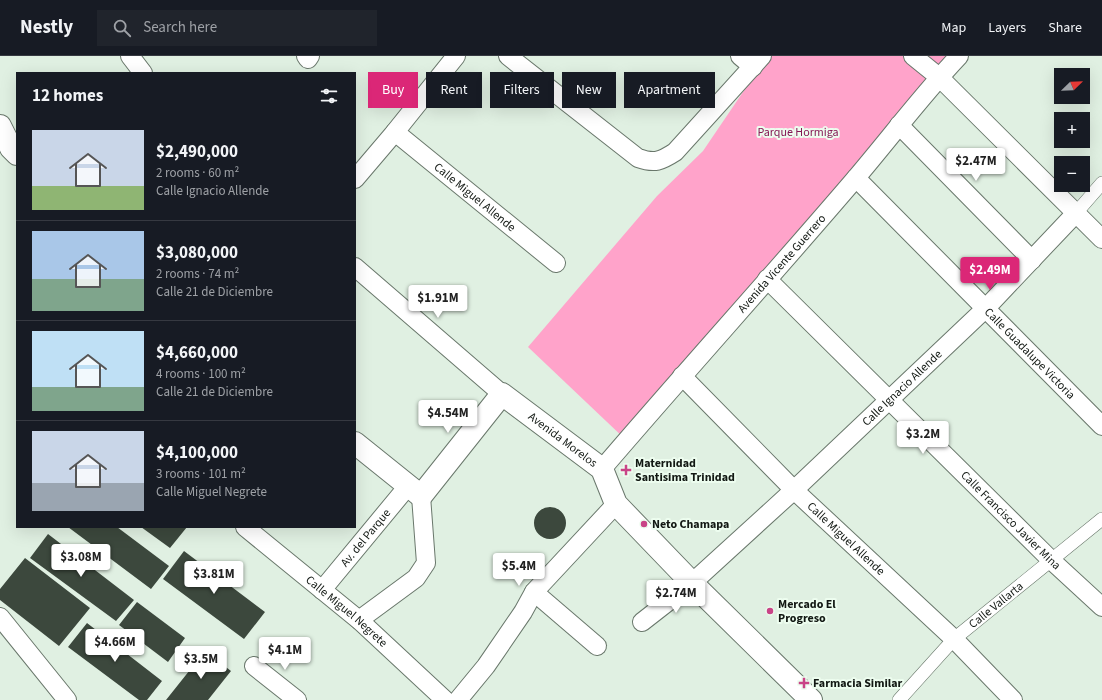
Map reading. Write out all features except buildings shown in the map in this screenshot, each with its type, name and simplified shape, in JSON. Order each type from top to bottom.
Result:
[{"type":"main road","points":[[0,126],[11,148],[16,153]]},
{"type":"main road","points":[[356,444],[415,491],[502,394]]},
{"type":"main road","name":"Avenida Morelos","points":[[502,394],[602,469],[616,504],[692,583],[811,700]]},
{"type":"street","points":[[130,56],[142,72]]},
{"type":"street","points":[[356,178],[456,56]]},
{"type":"street","points":[[508,56],[638,158],[649,162],[662,160],[675,152],[752,60]]},
{"type":"street","points":[[913,56],[939,77],[1102,239]]},
{"type":"street","name":"Avenida Vicente Guerrero","points":[[602,469],[856,178],[899,124],[959,56]]},
{"type":"street","points":[[899,124],[1032,260]]},
{"type":"street","name":"Calle Miguel Allende","points":[[395,132],[556,262]]},
{"type":"street","name":"Calle Guadalupe Victoria","points":[[856,178],[1102,426]]},
{"type":"street","name":"Calle Ignacio Allende","points":[[642,622],[692,583],[794,490],[986,308],[1076,213],[1102,183]]},
{"type":"street","points":[[356,268],[502,394]]},
{"type":"street","name":"Calle Francisco Javier Mina","points":[[768,279],[888,400],[1051,560],[1102,607]]},
{"type":"street","name":"Calle Miguel Allende","points":[[682,376],[794,490],[954,639],[1012,700]]},
{"type":"street","points":[[359,620],[416,578],[426,563],[415,491]]},
{"type":"street","name":"Av. del Parque","points":[[322,590],[415,491]]},
{"type":"street","points":[[445,699],[486,666],[523,612],[534,592],[616,504]]},
{"type":"street","name":"Calle Vallarta","points":[[899,700],[954,639],[1102,519]]},
{"type":"street","name":"Calle Miguel Negrete","points":[[246,528],[359,620],[445,699]]},
{"type":"street","points":[[534,592],[597,646]]},
{"type":"street","points":[[0,617],[68,700]]},
{"type":"street","points":[[254,666],[297,700]]},
{"type":"green space","name":"Parque Hormiga","points":[[772,56],[954,56],[626,440],[528,347],[657,196],[703,151],[743,92]]},
{"type":"place","name":"Maternidad Santisima Trinidad","points":[[626,470]]},
{"type":"place","name":"Neto Chamapa","points":[[644,524]]},
{"type":"place","name":"Mercado El Progreso","points":[[770,611]]},
{"type":"place","name":"Farmacia Similar","points":[[804,683]]}]
